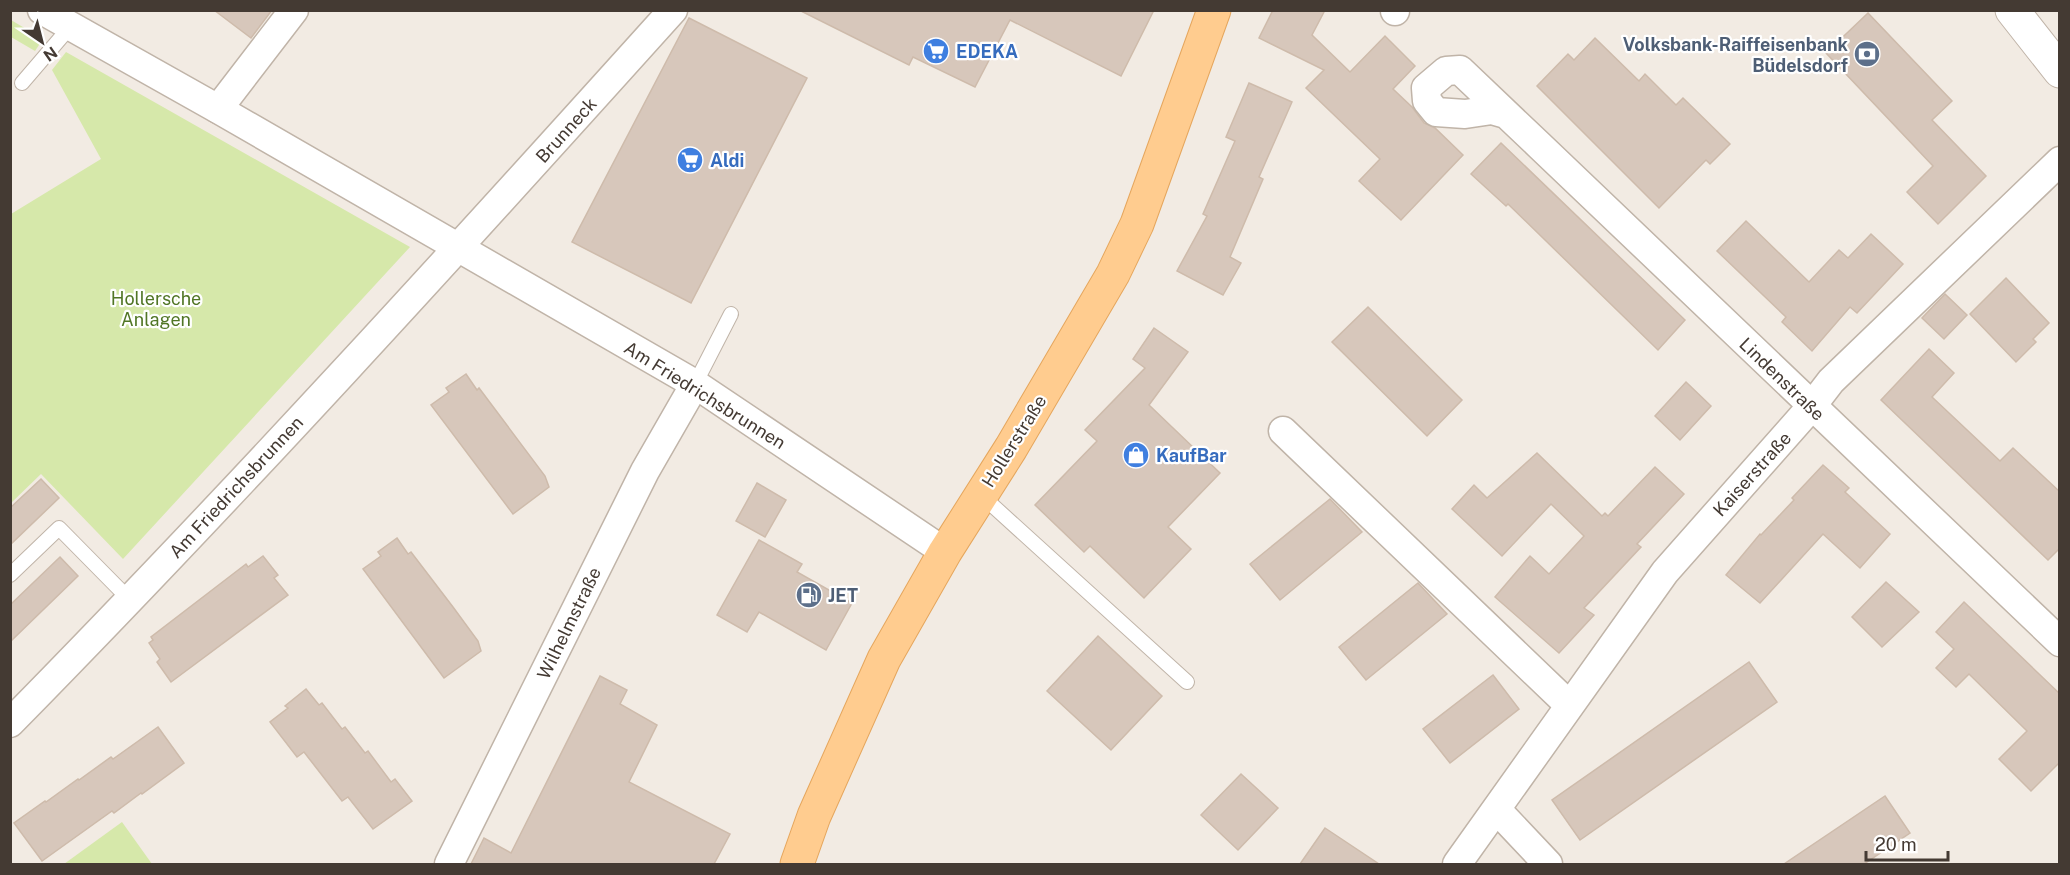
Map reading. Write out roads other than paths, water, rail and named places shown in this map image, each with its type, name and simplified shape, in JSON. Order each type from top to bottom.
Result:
[{"type":"main road","name":"Hollerstraße","points":[[797,864],[814,816],[884,659],[945,552],[1011,448],[1113,274],[1137,224],[1214,10]]},
{"type":"street","name":"Am Friedrichsbrunnen","points":[[42,10],[694,384],[945,552]]},
{"type":"street","points":[[218,109],[294,10]]},
{"type":"street","name":"Brunneck","points":[[458,249],[673,10]]},
{"type":"street","points":[[2012,10],[2060,71]]},
{"type":"street","name":"Lindenstraße","points":[[1506,114],[2060,642]]},
{"type":"street","name":"Kaiserstraße","points":[[1457,864],[1665,572],[1811,407],[1831,381],[2059,163]]},
{"type":"street","name":"Am Friedrichsbrunnen","points":[[10,723],[130,600],[458,249]]},
{"type":"street","name":"Wilhelmstraße","points":[[449,864],[645,471],[694,384]]},
{"type":"street","points":[[1283,431],[1569,705]]},
{"type":"street","points":[[1497,810],[1548,864]]},
{"type":"lane","points":[[22,82],[70,27]]},
{"type":"lane","points":[[694,384],[731,314]]},
{"type":"lane","points":[[981,495],[1187,682]]},
{"type":"lane","points":[[10,575],[59,528],[130,600]]},
{"type":"place","name":"EDEKA","points":[[936,51]]},
{"type":"place","name":"Volksbank-Raiffeisenbank Büdelsdorf","points":[[1867,54]]},
{"type":"place","name":"Aldi","points":[[690,160]]},
{"type":"place","name":"KaufBar","points":[[1136,455]]},
{"type":"place","name":"JET","points":[[809,595]]},
{"type":"park label","name":"Hollersche Anlagen","points":[[156,308]]}]
